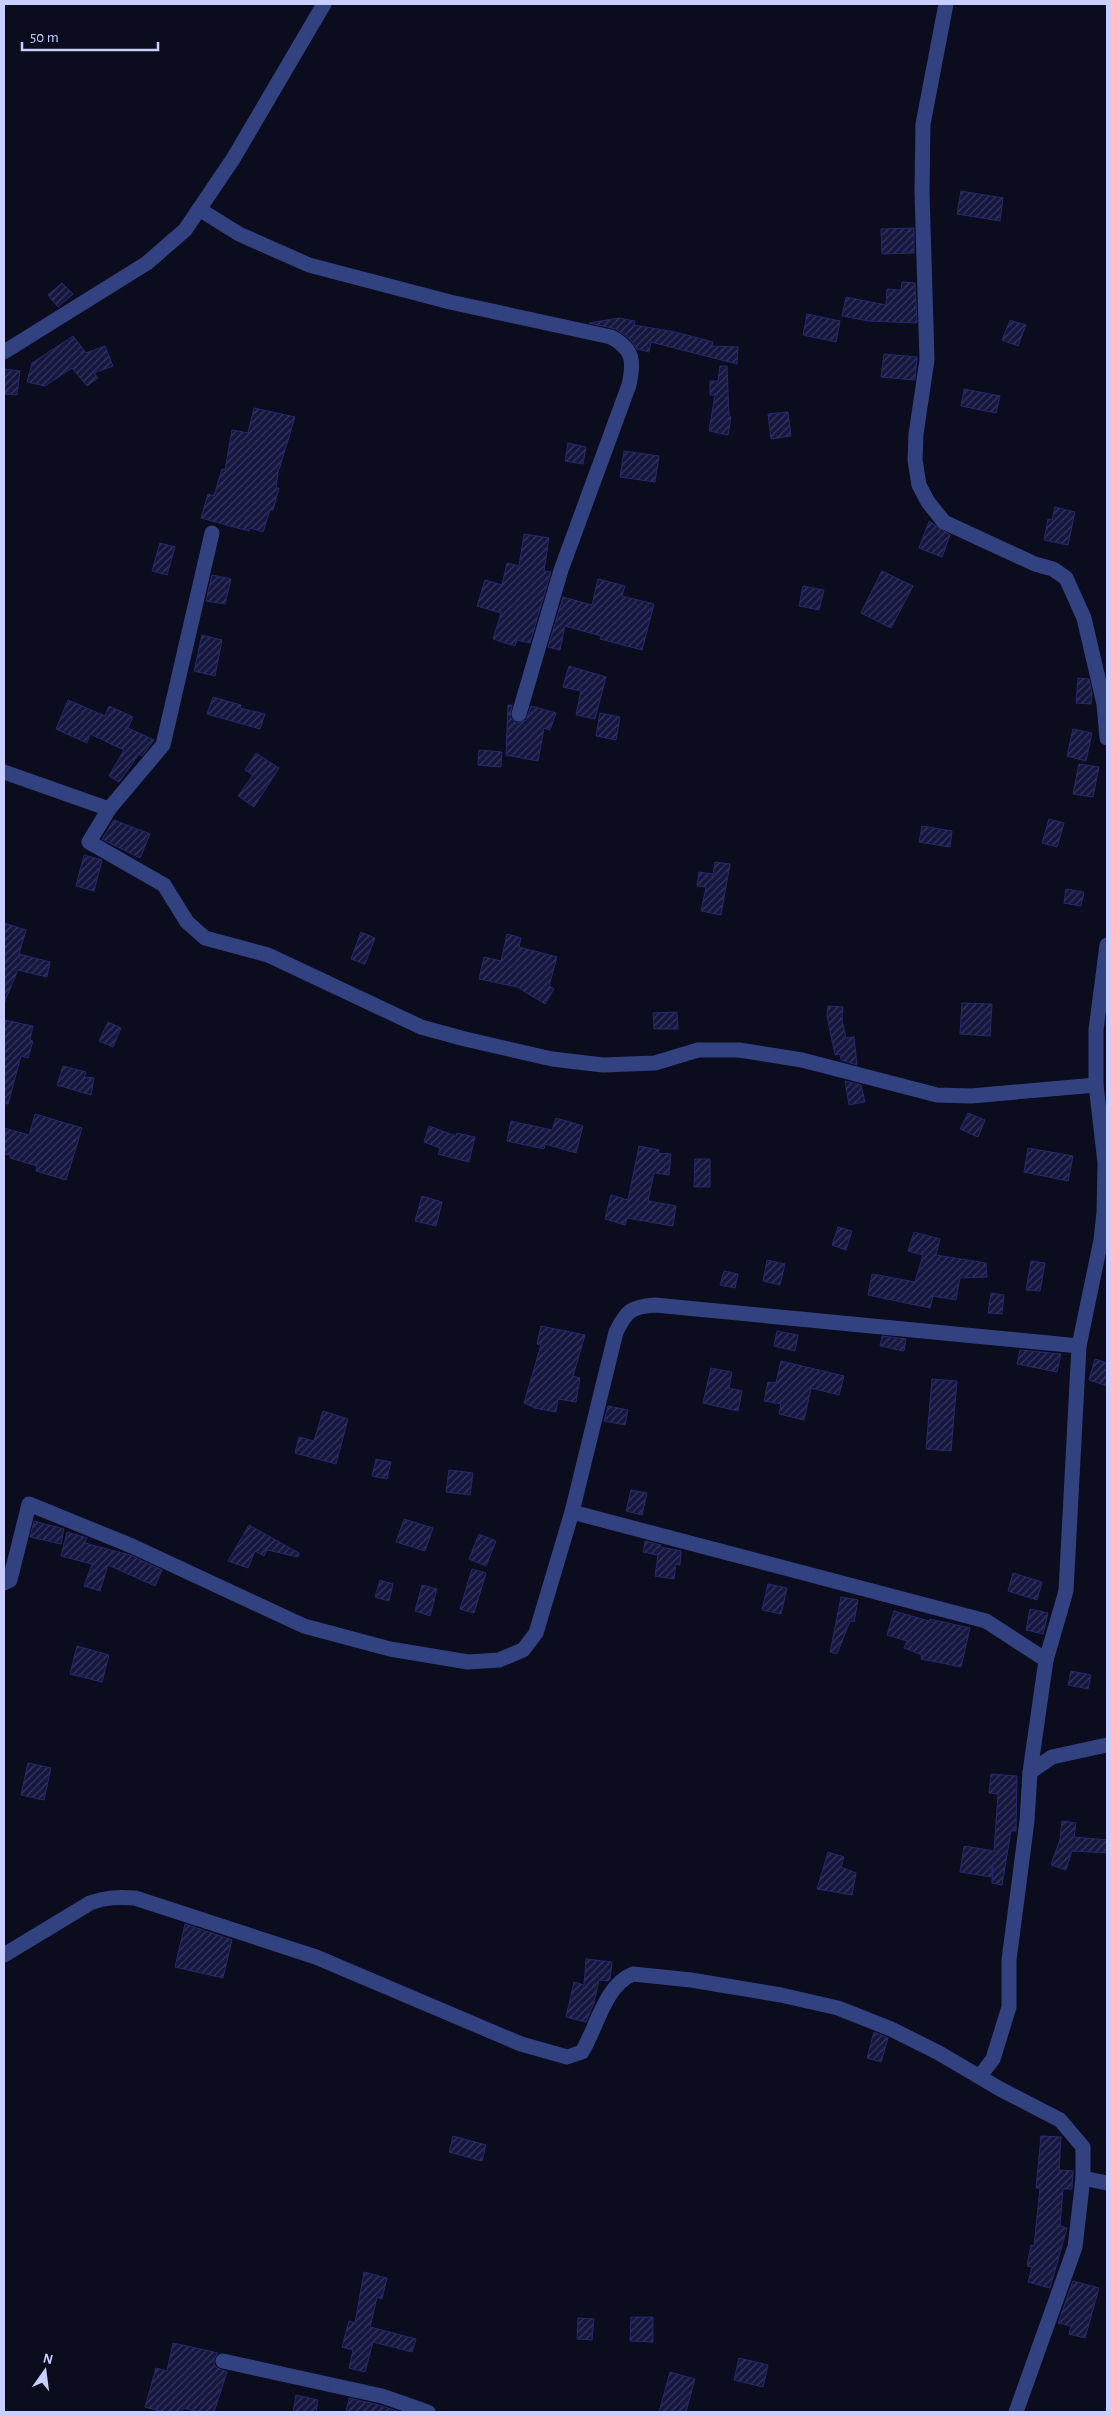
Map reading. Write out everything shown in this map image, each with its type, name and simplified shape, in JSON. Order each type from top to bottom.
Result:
[{"type":"street","points":[[4,352],[148,263],[185,230],[233,159],[324,4]]},
{"type":"street","points":[[946,4],[923,124],[922,191],[927,360],[916,434],[915,460],[919,485],[928,502],[944,522],[984,541],[1053,569],[1066,578],[1084,618],[1104,704],[1107,738]]},
{"type":"street","points":[[199,209],[239,234],[309,264],[450,302],[611,337],[622,342],[630,352],[632,368],[629,385],[561,570],[519,714]]},
{"type":"street","points":[[212,533],[163,745],[109,809],[89,842],[164,885],[187,922],[205,938],[268,955],[421,1026],[465,1039],[552,1059],[603,1065],[655,1063],[698,1050],[739,1050],[802,1060],[937,1095],[971,1096],[1096,1085]]},
{"type":"street","points":[[4,772],[109,809]]},
{"type":"street","points":[[980,2076],[993,2059],[1009,2007],[1009,1960],[1027,1821],[1030,1772],[1046,1660],[1066,1591],[1079,1346],[1101,1240],[1104,1214],[1105,1163],[1096,1085],[1096,1030],[1107,945]]},
{"type":"street","points":[[4,1583],[10,1580],[29,1504],[132,1546],[304,1626],[390,1649],[468,1662],[499,1660],[523,1650],[536,1633],[572,1512],[616,1332],[623,1317],[634,1307],[655,1306],[1079,1346]]},
{"type":"street","points":[[572,1512],[986,1622],[1046,1660]]},
{"type":"street","points":[[1030,1772],[1052,1757],[1107,1745]]},
{"type":"street","points":[[4,1955],[90,1903],[104,1898],[135,1898],[316,1957],[512,2040],[567,2057],[582,2052],[616,1986],[626,1977],[642,1973],[772,1994],[838,2008],[891,2029],[1060,2120],[1083,2147],[1083,2178],[1075,2247],[1016,2412]]},
{"type":"street","points":[[1083,2178],[1107,2183]]},
{"type":"street","points":[[222,2361],[382,2396],[428,2412]]},
{"type":"building","points":[[961,191],[1003,198],[1000,221],[957,214]]},
{"type":"building","points":[[914,228],[914,253],[882,254],[881,229]]},
{"type":"building","points":[[902,282],[915,283],[917,323],[869,321],[842,316],[846,297],[886,305],[887,289],[901,290]]},
{"type":"building","points":[[62,283],[73,294],[58,307],[48,295]]},
{"type":"building","points":[[807,314],[840,321],[836,342],[803,335]]},
{"type":"building","points":[[619,318],[635,321],[634,325],[675,332],[713,342],[712,346],[738,347],[737,364],[651,342],[649,352],[637,349],[630,339],[616,329],[589,323]]},
{"type":"building","points":[[1010,320],[1026,325],[1018,346],[1002,340]]},
{"type":"building","points":[[73,336],[86,353],[105,346],[113,366],[94,373],[98,378],[87,386],[72,368],[45,386],[27,382],[32,363]]},
{"type":"building","points":[[884,354],[917,357],[915,380],[881,377]]},
{"type":"building","points":[[720,366],[727,366],[729,416],[731,417],[728,435],[709,431],[715,395],[710,395],[710,381],[718,381]]},
{"type":"building","points":[[4,369],[20,371],[17,395],[4,394]]},
{"type":"building","points":[[964,389],[1000,396],[996,413],[961,406]]},
{"type":"building","points":[[254,408],[295,417],[278,473],[276,488],[279,488],[273,510],[270,510],[263,532],[250,528],[249,531],[201,518],[208,494],[214,496],[222,469],[225,470],[232,430],[248,433]]},
{"type":"building","points":[[788,412],[791,436],[771,439],[768,414]]},
{"type":"building","points":[[568,443],[586,447],[583,464],[565,461]]},
{"type":"building","points":[[624,451],[659,456],[655,482],[620,477]]},
{"type":"building","points":[[1055,507],[1075,512],[1068,545],[1044,540],[1048,519],[1052,520]]},
{"type":"building","points":[[929,521],[950,535],[942,557],[919,548]]},
{"type":"building","points":[[524,534],[549,538],[544,571],[551,572],[530,643],[517,640],[515,646],[493,639],[501,613],[477,606],[485,580],[502,585],[507,563],[519,566]]},
{"type":"building","points":[[160,543],[175,547],[167,575],[152,571]]},
{"type":"building","points":[[882,571],[913,586],[891,628],[861,613]]},
{"type":"building","points":[[212,575],[231,579],[225,604],[206,601]]},
{"type":"building","points":[[598,579],[625,586],[622,596],[654,604],[642,650],[600,639],[601,636],[565,626],[560,650],[548,647],[563,597],[592,605]]},
{"type":"building","points":[[803,586],[824,590],[819,610],[799,606]]},
{"type":"building","points":[[202,635],[222,640],[215,676],[194,671]]},
{"type":"building","points":[[569,666],[606,677],[595,719],[576,715],[581,691],[563,687]]},
{"type":"building","points":[[1078,678],[1089,679],[1092,693],[1091,704],[1076,703]]},
{"type":"building","points":[[213,697],[241,705],[240,708],[265,714],[260,729],[207,714]]},
{"type":"building","points":[[68,700],[105,716],[109,706],[133,717],[128,728],[154,740],[142,756],[139,754],[119,782],[109,776],[124,750],[90,734],[87,743],[56,729]]},
{"type":"building","points":[[508,705],[512,705],[510,717],[517,723],[526,720],[531,706],[556,713],[550,730],[544,728],[538,761],[506,755]]},
{"type":"building","points":[[600,713],[620,717],[616,740],[596,736]]},
{"type":"building","points":[[1073,729],[1092,733],[1086,761],[1067,756]]},
{"type":"building","points":[[479,750],[502,752],[501,767],[478,765]]},
{"type":"building","points":[[256,753],[279,768],[254,807],[238,796],[253,775],[245,770]]},
{"type":"building","points":[[1079,764],[1099,767],[1093,797],[1073,794]]},
{"type":"building","points":[[1049,819],[1064,823],[1057,847],[1042,843]]},
{"type":"building","points":[[114,820],[150,834],[140,858],[102,839]]},
{"type":"building","points":[[922,826],[952,831],[950,847],[919,842]]},
{"type":"building","points":[[84,855],[102,860],[94,891],[76,886]]},
{"type":"building","points":[[715,862],[730,864],[721,915],[701,911],[706,887],[697,886],[699,872],[713,874]]},
{"type":"building","points":[[1066,889],[1084,892],[1081,906],[1064,903]]},
{"type":"building","points":[[4,923],[26,930],[19,954],[50,962],[47,977],[18,970],[4,1003]]},
{"type":"building","points":[[361,932],[375,938],[365,964],[351,959]]},
{"type":"building","points":[[507,934],[521,938],[519,947],[557,957],[549,986],[554,989],[545,1004],[517,987],[479,979],[484,957],[501,961]]},
{"type":"building","points":[[962,1003],[992,1004],[990,1036],[960,1034]]},
{"type":"building","points":[[828,1006],[843,1007],[842,1020],[846,1038],[854,1037],[857,1065],[841,1060],[840,1054],[835,1055],[827,1016]]},
{"type":"building","points":[[677,1012],[678,1029],[654,1029],[653,1013]]},
{"type":"building","points":[[4,1020],[33,1026],[30,1040],[33,1041],[28,1058],[21,1056],[8,1104],[4,1103]]},
{"type":"building","points":[[108,1022],[121,1028],[113,1047],[99,1041]]},
{"type":"building","points":[[63,1066],[86,1072],[84,1077],[94,1078],[91,1095],[57,1085]]},
{"type":"building","points":[[845,1081],[861,1085],[865,1102],[849,1105]]},
{"type":"building","points":[[968,1113],[985,1120],[978,1137],[960,1129]]},
{"type":"building","points":[[35,1114],[82,1128],[66,1180],[36,1171],[37,1166],[10,1158],[11,1155],[4,1154],[4,1128],[29,1135]]},
{"type":"building","points":[[556,1118],[583,1126],[576,1153],[545,1144],[544,1149],[507,1141],[511,1121],[552,1130]]},
{"type":"building","points":[[429,1126],[456,1136],[457,1133],[475,1137],[469,1162],[438,1154],[440,1148],[424,1142]]},
{"type":"building","points":[[639,1146],[659,1150],[658,1153],[671,1154],[669,1175],[654,1173],[648,1201],[676,1206],[673,1226],[627,1218],[625,1225],[605,1219],[611,1195],[628,1200]]},
{"type":"building","points":[[1028,1148],[1073,1156],[1068,1181],[1024,1172]]},
{"type":"building","points":[[695,1159],[710,1159],[710,1187],[694,1187]]},
{"type":"building","points":[[422,1196],[442,1202],[436,1226],[415,1221]]},
{"type":"building","points":[[838,1227],[852,1231],[846,1250],[832,1245]]},
{"type":"building","points":[[914,1232],[940,1239],[936,1255],[986,1263],[987,1277],[960,1278],[956,1300],[933,1296],[930,1308],[868,1295],[872,1274],[915,1282],[923,1255],[908,1251]]},
{"type":"building","points":[[767,1260],[785,1264],[780,1285],[763,1281]]},
{"type":"building","points":[[1031,1261],[1045,1263],[1040,1291],[1026,1290]]},
{"type":"building","points":[[724,1271],[738,1274],[735,1288],[720,1285]]},
{"type":"building","points":[[991,1293],[1004,1295],[1002,1314],[988,1313]]},
{"type":"building","points":[[541,1326],[585,1335],[573,1376],[580,1378],[576,1402],[558,1399],[556,1412],[535,1408],[524,1403],[541,1345],[537,1344]]},
{"type":"building","points":[[777,1331],[798,1335],[795,1351],[774,1346]]},
{"type":"building","points":[[882,1336],[906,1339],[904,1351],[880,1346]]},
{"type":"building","points":[[1020,1350],[1061,1354],[1057,1372],[1017,1364]]},
{"type":"building","points":[[1095,1359],[1107,1363],[1107,1386],[1089,1380]]},
{"type":"building","points":[[781,1361],[844,1376],[839,1395],[811,1388],[804,1420],[779,1414],[781,1404],[764,1401],[768,1382],[776,1383]]},
{"type":"building","points":[[711,1368],[732,1372],[729,1388],[742,1391],[738,1411],[703,1403]]},
{"type":"building","points":[[932,1379],[957,1381],[951,1451],[926,1449]]},
{"type":"building","points":[[608,1406],[628,1410],[625,1425],[604,1421]]},
{"type":"building","points":[[323,1411],[348,1419],[336,1464],[295,1453],[299,1437],[314,1441]]},
{"type":"building","points":[[376,1459],[391,1462],[387,1479],[372,1476]]},
{"type":"building","points":[[449,1470],[473,1473],[470,1495],[446,1492]]},
{"type":"building","points":[[631,1490],[647,1493],[642,1515],[626,1511]]},
{"type":"building","points":[[404,1519],[433,1528],[425,1551],[396,1542]]},
{"type":"building","points":[[34,1521],[64,1529],[61,1544],[30,1537]]},
{"type":"building","points":[[249,1525],[299,1553],[298,1557],[267,1550],[264,1556],[255,1551],[248,1568],[228,1561]]},
{"type":"building","points":[[67,1532],[87,1538],[85,1543],[130,1555],[162,1570],[155,1586],[108,1565],[100,1591],[84,1586],[92,1564],[61,1556]]},
{"type":"building","points":[[479,1534],[496,1541],[486,1566],[469,1559]]},
{"type":"building","points":[[645,1541],[661,1545],[660,1547],[681,1551],[680,1565],[676,1564],[674,1579],[655,1576],[658,1555],[643,1552]]},
{"type":"building","points":[[472,1569],[486,1573],[474,1613],[460,1609]]},
{"type":"building","points":[[1013,1573],[1042,1582],[1037,1600],[1008,1591]]},
{"type":"building","points":[[380,1580],[393,1584],[389,1601],[375,1597]]},
{"type":"building","points":[[768,1584],[787,1588],[781,1614],[762,1610]]},
{"type":"building","points":[[422,1585],[437,1589],[430,1616],[415,1611]]},
{"type":"building","points":[[841,1597],[858,1600],[854,1622],[850,1621],[837,1654],[830,1652]]},
{"type":"building","points":[[1030,1609],[1048,1613],[1043,1634],[1026,1630]]},
{"type":"building","points":[[894,1611],[929,1621],[930,1619],[970,1628],[961,1667],[921,1659],[922,1655],[904,1648],[907,1641],[887,1635]]},
{"type":"building","points":[[77,1646],[109,1655],[102,1682],[70,1674]]},
{"type":"building","points":[[1071,1671],[1091,1675],[1088,1689],[1068,1685]]},
{"type":"building","points":[[28,1763],[51,1768],[44,1800],[21,1795]]},
{"type":"building","points":[[991,1774],[1017,1776],[1016,1831],[1011,1831],[1002,1885],[992,1883],[993,1863],[991,1877],[960,1872],[964,1846],[994,1851],[998,1794],[989,1793]]},
{"type":"building","points":[[1062,1821],[1076,1823],[1074,1837],[1107,1840],[1107,1853],[1072,1851],[1066,1870],[1051,1865],[1060,1839]]},
{"type":"building","points":[[828,1852],[844,1857],[841,1867],[856,1873],[852,1895],[817,1889]]},
{"type":"building","points":[[185,1924],[232,1940],[223,1978],[175,1967]]},
{"type":"building","points":[[586,1959],[612,1962],[610,1979],[608,1981],[599,1980],[594,2003],[586,2022],[566,2017],[574,1982],[584,1985]]},
{"type":"building","points":[[874,2032],[888,2038],[881,2062],[867,2058]]},
{"type":"building","points":[[453,2136],[486,2145],[482,2161],[449,2152]]},
{"type":"building","points":[[1041,2136],[1061,2137],[1059,2170],[1073,2171],[1072,2189],[1063,2189],[1060,2226],[1067,2228],[1050,2288],[1028,2282],[1032,2267],[1027,2266],[1031,2245],[1034,2246],[1040,2188],[1036,2188]]},
{"type":"building","points":[[364,2272],[387,2278],[382,2299],[377,2297],[370,2327],[416,2339],[412,2352],[373,2342],[365,2372],[349,2368],[353,2350],[342,2347],[349,2321],[355,2323]]},
{"type":"building","points":[[1073,2281],[1099,2288],[1085,2338],[1069,2334],[1071,2326],[1058,2323]]},
{"type":"building","points":[[631,2317],[653,2317],[653,2342],[630,2341]]},
{"type":"building","points":[[578,2318],[594,2319],[592,2340],[577,2339]]},
{"type":"building","points":[[173,2343],[218,2353],[214,2359],[214,2364],[217,2368],[227,2372],[214,2412],[199,2412],[183,2408],[182,2412],[163,2412],[145,2407],[156,2368],[167,2371]]},
{"type":"building","points":[[739,2358],[768,2365],[763,2387],[734,2380]]},
{"type":"building","points":[[670,2372],[695,2379],[686,2412],[659,2412]]},
{"type":"building","points":[[296,2395],[318,2400],[316,2412],[293,2412]]},
{"type":"building","points":[[349,2398],[379,2405],[400,2412],[346,2412]]}]
